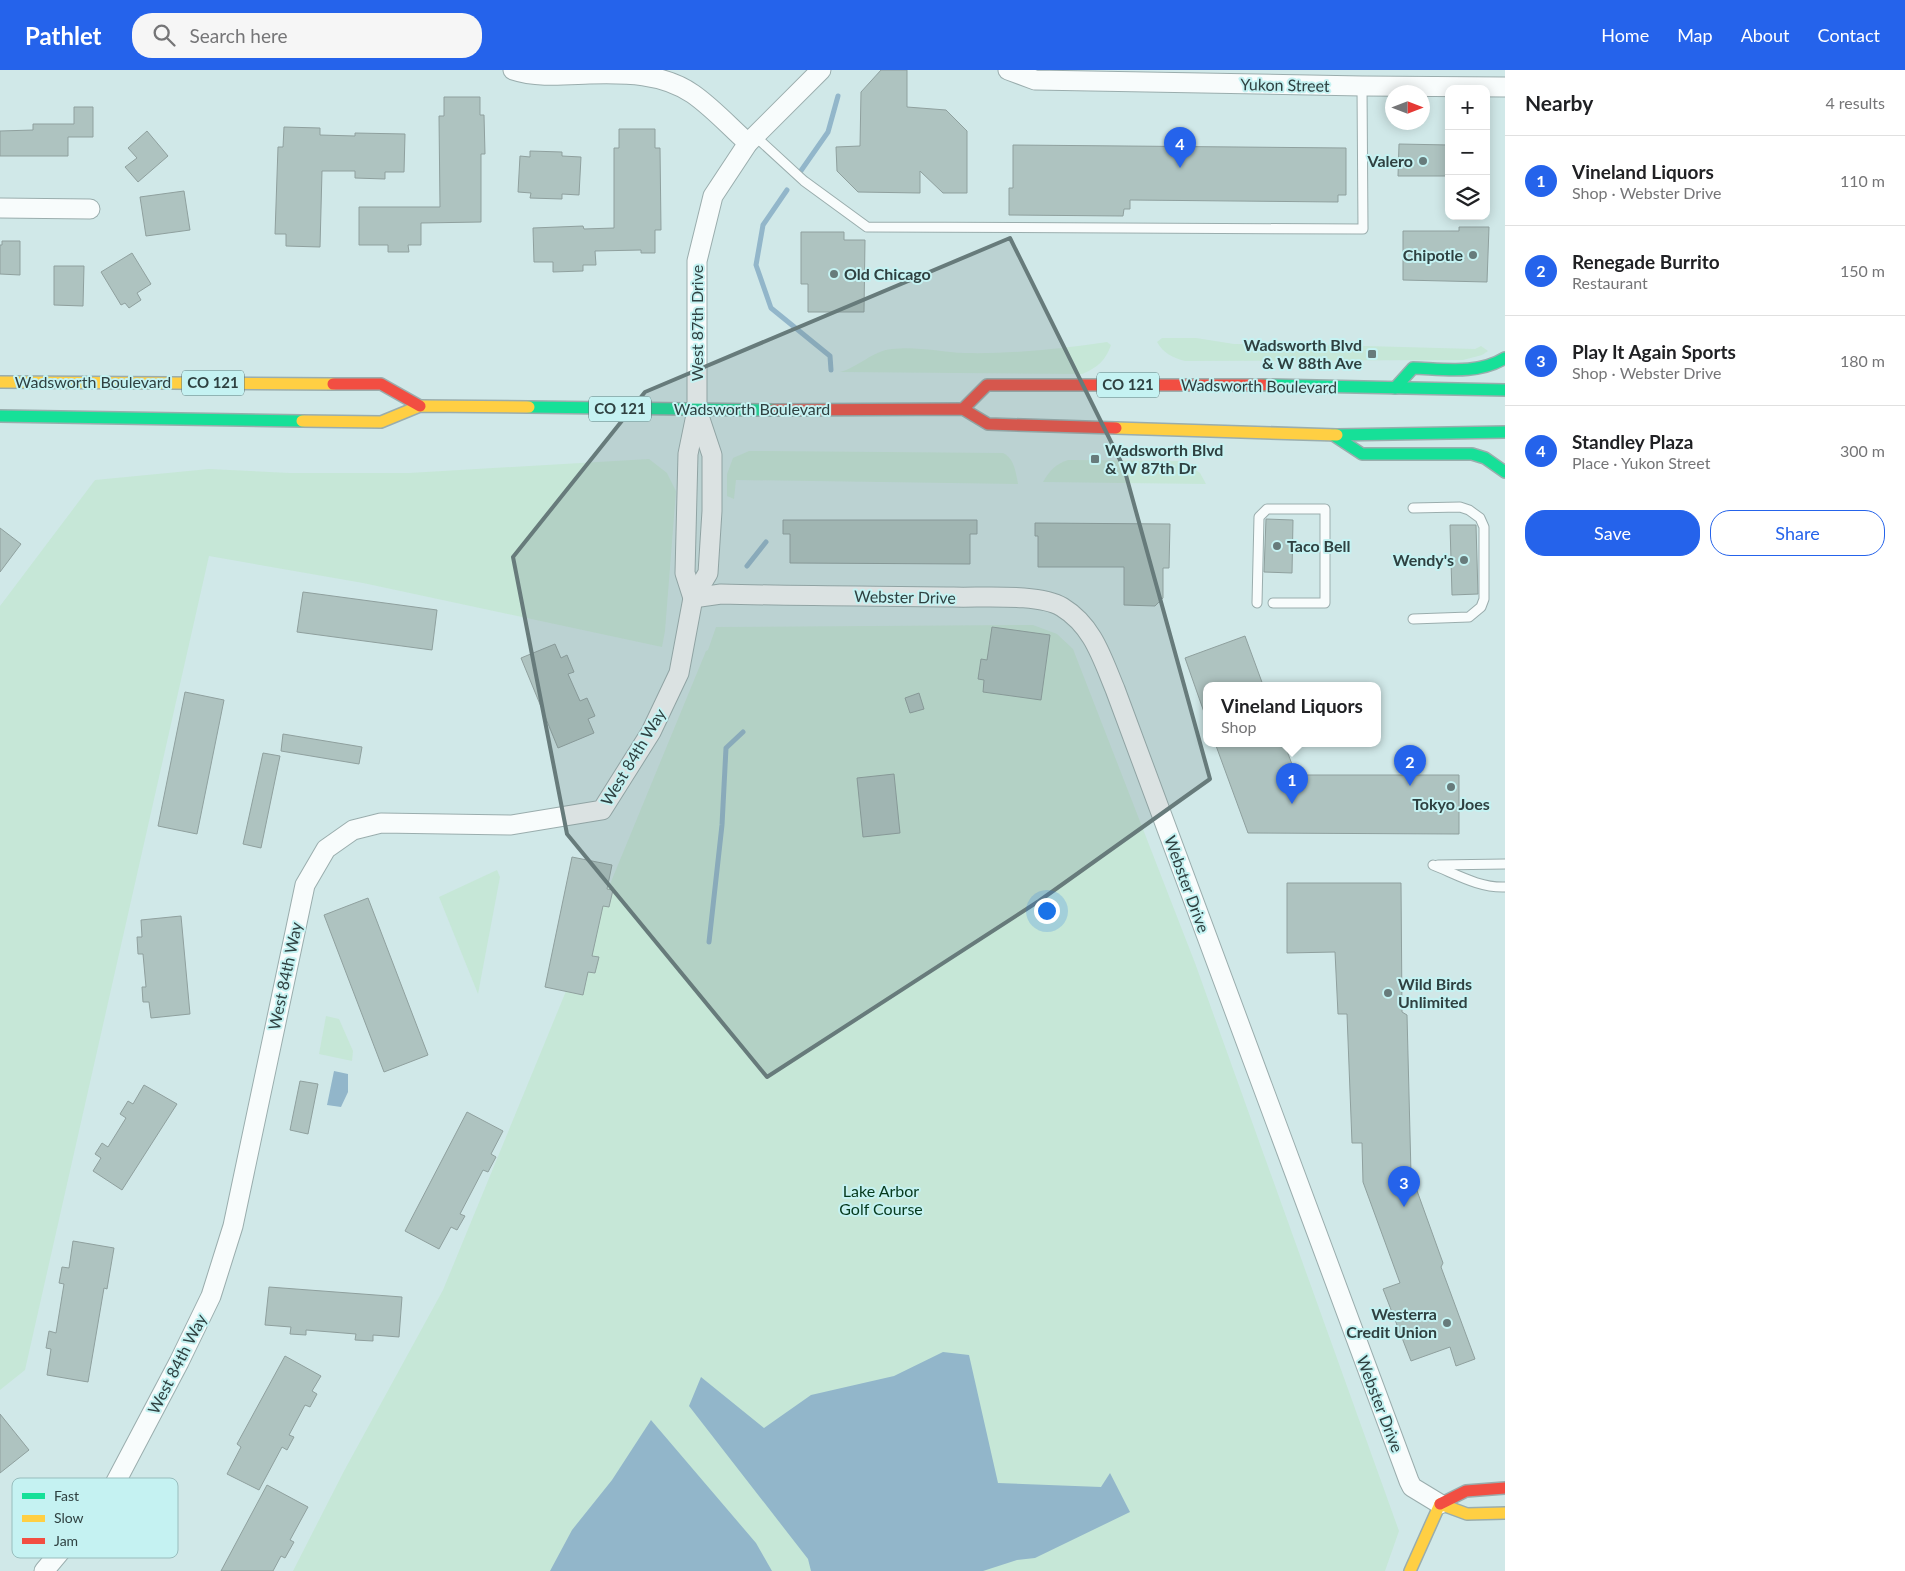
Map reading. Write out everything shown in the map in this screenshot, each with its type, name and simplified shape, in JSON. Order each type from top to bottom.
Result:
[{"type":"main road","points":[[1395,388],[1413,368],[1472,369],[1488,366],[1505,358]]},
{"type":"main road","name":"Wadsworth Boulevard","points":[[0,382],[381,384],[420,406]]},
{"type":"main road","name":"Wadsworth Boulevard","points":[[0,416],[381,422],[420,406],[697,410],[963,409],[987,385],[1294,385],[1505,390]]},
{"type":"main road","points":[[963,409],[988,424],[1240,434],[1333,435],[1505,432]]},
{"type":"main road","points":[[1333,435],[1362,454],[1472,454],[1485,458],[1505,472]]},
{"type":"main road","points":[[1410,1571],[1440,1504],[1466,1492],[1505,1488]]},
{"type":"main road","points":[[1440,1504],[1467,1514],[1505,1514]]},
{"type":"street","points":[[513,70],[538,76],[595,72],[646,76],[670,82],[693,94],[752,140]]},
{"type":"street","name":"West 87th Drive","points":[[697,410],[697,261],[712,196],[752,140],[821,70]]},
{"type":"street","name":"Yukon Street","points":[[1008,70],[1035,80],[1166,76],[1362,78],[1505,87]]},
{"type":"street","points":[[0,208],[90,209]]},
{"type":"street","name":"West 84th Way","points":[[118,1478],[179,1362],[211,1296],[233,1226],[305,884],[326,849],[353,830],[381,822],[511,825],[602,810],[651,732],[679,673],[693,598],[685,573],[688,454],[697,410]]},
{"type":"street","name":"Webster Drive","points":[[693,598],[721,594],[928,596],[1034,600],[1061,607],[1075,617],[1094,639],[1118,698],[1409,1481],[1412,1487],[1440,1504]]},
{"type":"street","name":"West 84th Way","points":[[44,1571],[55,1558]]},
{"type":"lane","points":[[752,140],[804,182],[867,227],[1363,229],[1362,78]]},
{"type":"lane","points":[[1413,508],[1460,507],[1475,513],[1480,518],[1484,527],[1484,599],[1481,607],[1469,617],[1413,619]]},
{"type":"lane","points":[[1258,603],[1259,517],[1267,509],[1325,509],[1325,602],[1273,603]]},
{"type":"lane","points":[[1505,864],[1433,865],[1478,884],[1494,888],[1505,887]]},
{"type":"highlighted area","points":[[1010,238],[1124,468],[1210,779],[1039,901],[767,1077],[567,834],[513,557],[645,392]]},
{"type":"green space","points":[[1162,338],[1196,338],[1234,344],[1475,349],[1481,346],[1488,351],[1482,355],[1463,360],[1185,361],[1172,357],[1162,349],[1157,342]]},
{"type":"green space","points":[[1107,342],[1111,345],[1104,359],[1092,369],[1082,374],[840,372],[878,353],[892,349],[1001,353]]},
{"type":"green space","points":[[749,451],[1003,453],[1012,462],[1018,484],[736,480],[734,499],[727,496],[727,474],[733,458]]},
{"type":"green space","points":[[649,459],[667,473],[676,491],[665,631],[662,647],[363,583],[209,556],[25,1370],[0,1390],[0,606],[95,480],[209,469],[290,473],[409,473]]},
{"type":"green space","points":[[1068,460],[1183,461],[1200,473],[1206,484],[1043,482],[1054,468]]},
{"type":"green space","name":"Lake Arbor Golf Course","points":[[1033,625],[1057,634],[1073,649],[1195,963],[1399,1531],[1385,1571],[293,1571],[344,1471],[443,1290],[716,627]]},
{"type":"green space","points":[[497,870],[500,877],[478,994],[439,897]]},
{"type":"green space","points":[[326,1016],[339,1019],[353,1051],[352,1061],[319,1054]]},
{"type":"water","points":[[334,1071],[348,1074],[348,1092],[341,1107],[327,1105]]},
{"type":"water","points":[[943,1352],[969,1355],[998,1483],[1101,1487],[1110,1473],[1130,1512],[1035,1558],[1017,1560],[983,1571],[811,1571],[808,1559],[689,1406],[701,1377],[764,1428],[811,1395],[894,1376]]},
{"type":"water","points":[[651,1420],[756,1543],[772,1571],[550,1571],[572,1530],[612,1480]]},
{"type":"building","points":[[881,70],[907,70],[907,107],[946,110],[967,131],[967,193],[943,193],[920,171],[920,193],[858,192],[837,171],[836,147],[860,146],[861,92]]},
{"type":"building","points":[[444,97],[480,97],[480,115],[484,115],[485,154],[481,154],[481,222],[421,223],[421,245],[408,245],[409,252],[388,252],[388,245],[359,245],[359,207],[440,207],[439,116],[444,116]]},
{"type":"building","points":[[74,107],[93,107],[93,137],[68,137],[68,156],[0,156],[0,131],[33,130],[33,124],[74,124]]},
{"type":"building","points":[[284,127],[320,128],[320,135],[355,136],[355,133],[405,134],[404,172],[385,172],[385,179],[355,178],[355,171],[322,171],[320,247],[286,246],[286,234],[275,234],[278,147],[283,147]]},
{"type":"building","points":[[619,129],[655,129],[655,148],[660,148],[661,230],[655,230],[655,253],[641,253],[641,250],[595,251],[596,265],[583,265],[583,271],[553,272],[553,262],[534,262],[533,228],[583,226],[584,229],[614,228],[614,148],[619,148]]},
{"type":"building","points":[[147,131],[168,156],[138,182],[125,167],[137,158],[128,148]]},
{"type":"building","name":"Valero","points":[[1399,144],[1445,145],[1445,176],[1398,176]]},
{"type":"building","points":[[1013,145],[1346,148],[1346,195],[1338,195],[1338,202],[1130,200],[1130,209],[1124,209],[1123,216],[1009,215],[1009,188],[1013,188]]},
{"type":"building","points":[[530,151],[562,152],[562,156],[581,157],[579,195],[562,194],[562,199],[530,198],[531,193],[518,192],[520,156],[530,157]]},
{"type":"building","points":[[184,191],[190,230],[146,236],[140,197]]},
{"type":"building","points":[[1459,227],[1489,227],[1487,282],[1403,280],[1403,231],[1459,231]]},
{"type":"building","points":[[801,232],[844,232],[844,240],[865,240],[864,312],[808,312],[808,284],[801,284]]},
{"type":"building","points":[[2,241],[20,241],[20,275],[0,274],[0,245],[2,245]]},
{"type":"building","points":[[132,253],[151,284],[137,293],[141,300],[129,308],[125,303],[121,305],[101,272]]},
{"type":"building","points":[[54,266],[84,266],[83,306],[54,305]]},
{"type":"building","name":"Taco Bell","points":[[1266,519],[1293,520],[1292,573],[1264,572]]},
{"type":"building","points":[[783,520],[977,520],[977,534],[970,534],[970,564],[790,563],[790,534],[783,534]]},
{"type":"building","points":[[1035,523],[1170,524],[1169,568],[1163,568],[1163,598],[1155,606],[1124,605],[1124,567],[1038,567],[1038,536],[1035,536]]},
{"type":"building","name":"Wendy's","points":[[1450,525],[1476,525],[1478,594],[1452,595]]},
{"type":"building","points":[[0,528],[21,544],[0,572]]},
{"type":"building","points":[[303,592],[437,610],[432,650],[297,632]]},
{"type":"building","points":[[992,627],[1050,635],[1041,700],[983,692],[984,680],[978,679],[981,659],[987,660]]},
{"type":"building","points":[[1245,636],[1262,682],[1203,682],[1203,709],[1185,658]]},
{"type":"building","points":[[555,644],[561,658],[567,655],[574,672],[568,674],[580,701],[587,698],[595,716],[588,719],[594,733],[558,748],[521,658]]},
{"type":"building","points":[[185,692],[224,700],[197,834],[158,826]]},
{"type":"building","points":[[919,693],[924,709],[910,713],[905,698]]},
{"type":"building","points":[[283,734],[362,747],[359,764],[281,751]]},
{"type":"building","points":[[1216,747],[1286,747],[1296,775],[1459,775],[1459,834],[1248,833]]},
{"type":"building","points":[[263,753],[280,756],[261,848],[243,844]]},
{"type":"building","points":[[894,774],[900,833],[863,837],[857,778]]},
{"type":"building","points":[[572,857],[612,865],[607,889],[613,890],[609,907],[603,906],[592,956],[599,957],[595,973],[588,972],[583,995],[545,987]]},
{"type":"building","points":[[1287,883],[1401,883],[1402,1012],[1407,1015],[1411,1174],[1443,1263],[1441,1267],[1475,1359],[1456,1366],[1450,1347],[1411,1361],[1383,1289],[1400,1283],[1363,1182],[1362,1143],[1352,1143],[1347,1014],[1338,1014],[1335,952],[1287,953]]},
{"type":"building","points":[[368,898],[428,1055],[384,1072],[324,915]]},
{"type":"building","points":[[181,916],[190,1014],[151,1018],[149,1002],[143,1002],[142,987],[146,987],[143,954],[138,954],[137,937],[142,937],[141,920]]},
{"type":"building","points":[[300,1081],[318,1084],[308,1134],[290,1130]]},
{"type":"building","points":[[144,1085],[177,1104],[122,1190],[93,1171],[101,1158],[95,1154],[102,1143],[108,1147],[126,1118],[120,1114],[128,1101],[133,1104]]},
{"type":"building","points":[[467,1112],[503,1131],[491,1154],[496,1157],[488,1172],[483,1170],[460,1214],[465,1216],[457,1230],[451,1227],[439,1249],[405,1231]]},
{"type":"building","points":[[73,1241],[114,1248],[107,1289],[104,1288],[88,1382],[47,1375],[51,1349],[46,1348],[49,1331],[56,1333],[64,1284],[59,1283],[62,1267],[69,1268]]},
{"type":"building","points":[[269,1287],[402,1297],[399,1337],[373,1335],[373,1341],[355,1340],[356,1334],[306,1330],[306,1335],[290,1334],[291,1327],[265,1325]]},
{"type":"building","points":[[285,1356],[321,1376],[312,1391],[317,1394],[310,1407],[305,1405],[289,1435],[294,1437],[287,1450],[282,1447],[259,1490],[227,1474],[241,1447],[237,1444]]},
{"type":"building","points":[[0,1414],[29,1450],[0,1473]]},
{"type":"building","points":[[267,1485],[308,1507],[290,1540],[294,1542],[285,1558],[281,1556],[273,1571],[221,1571]]},
{"type":"waterway","points":[[798,175],[828,132],[838,96]]},
{"type":"waterway","points":[[787,190],[763,225],[756,265],[771,308],[830,356],[831,370]]},
{"type":"waterway","points":[[747,566],[766,542]]},
{"type":"waterway","points":[[709,942],[722,825],[726,748],[743,732]]},
{"type":"traffic: fast","points":[[1395,388],[1413,368],[1472,369],[1483,367],[1505,358]]},
{"type":"traffic: fast","points":[[1264,385],[1505,390]]},
{"type":"traffic: fast","points":[[529,407],[773,410]]},
{"type":"traffic: fast","points":[[0,416],[302,421]]},
{"type":"traffic: fast","points":[[1337,435],[1505,432]]},
{"type":"traffic: fast","points":[[1333,435],[1362,454],[1472,454],[1485,458],[1505,472]]},
{"type":"traffic: slow","points":[[0,382],[333,384]]},
{"type":"traffic: slow","points":[[302,421],[381,422],[420,406],[529,407]]},
{"type":"traffic: slow","points":[[1116,428],[1337,435]]},
{"type":"traffic: slow","points":[[1440,1504],[1467,1514],[1505,1513]]},
{"type":"traffic: slow","points":[[1410,1571],[1440,1504]]},
{"type":"traffic: jam","points":[[333,384],[381,384],[420,406]]},
{"type":"traffic: jam","points":[[963,409],[987,385],[1264,385]]},
{"type":"traffic: jam","points":[[773,410],[963,409],[988,424],[1116,428]]},
{"type":"traffic: jam","points":[[1440,1504],[1466,1491],[1505,1488]]},
{"type":"place","name":"Valero","points":[[1423,161]]},
{"type":"place","name":"Standley Plaza","points":[[1180,168]]},
{"type":"place","name":"Chipotle","points":[[1473,255]]},
{"type":"place","name":"Old Chicago","points":[[834,274]]},
{"type":"place","name":"Wadsworth Blvd & W 88th Ave","points":[[1372,354]]},
{"type":"place","name":"Wadsworth Blvd & W 87th Dr","points":[[1095,459]]},
{"type":"place","name":"Taco Bell","points":[[1277,546]]},
{"type":"place","name":"Wendy's","points":[[1464,560]]},
{"type":"place","name":"Renegade Burrito","points":[[1410,786]]},
{"type":"place","name":"Tokyo Joes","points":[[1451,787]]},
{"type":"place","name":"Vineland Liquors","points":[[1292,804]]},
{"type":"place","name":"Wild Birds Unlimited","points":[[1388,993]]},
{"type":"place","name":"Play It Again Sports","points":[[1404,1207]]},
{"type":"place","name":"Westerra Credit Union","points":[[1447,1323]]}]
